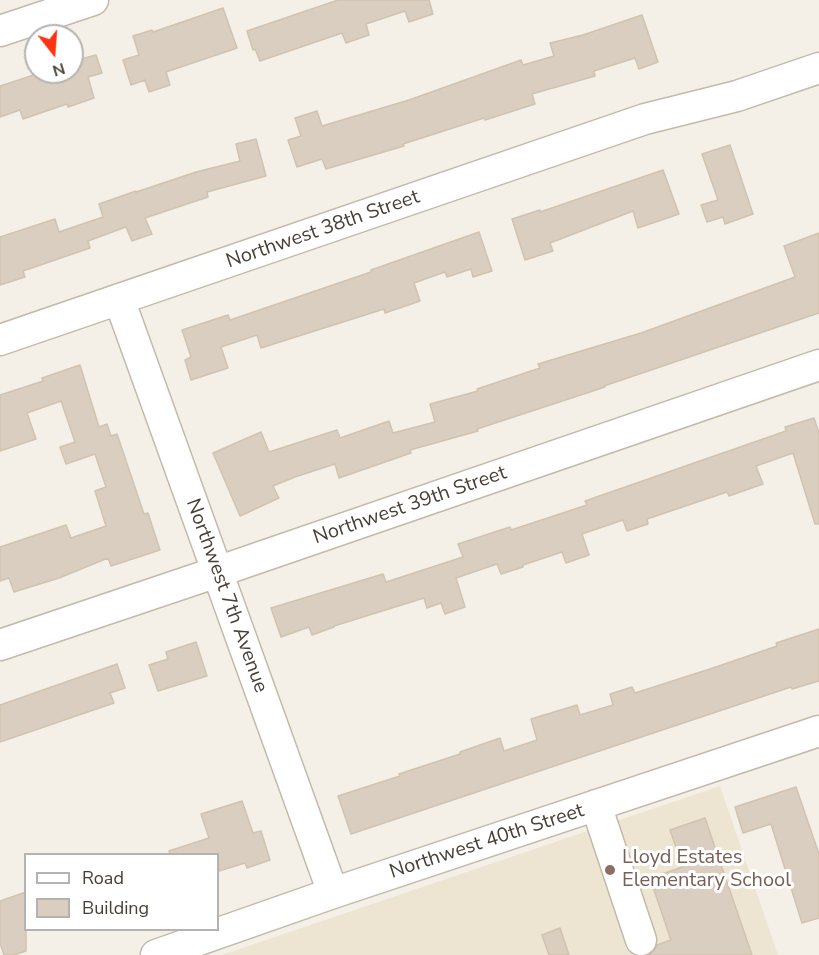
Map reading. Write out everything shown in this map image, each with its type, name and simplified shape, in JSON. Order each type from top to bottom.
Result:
[{"type":"street","points":[[0,31],[93,0]]},
{"type":"street","name":"Northwest 38th Street","points":[[645,119],[713,84],[819,47]]},
{"type":"street","name":"Northwest 38th Street","points":[[0,340],[645,119],[737,96],[819,68]]},
{"type":"street","name":"Northwest 7th Avenue","points":[[119,299],[333,893]]},
{"type":"street","name":"Northwest 39th Street","points":[[0,645],[819,365]]},
{"type":"street","name":"Northwest 40th Street","points":[[156,955],[333,893],[819,731]]},
{"type":"street","points":[[596,805],[640,940]]},
{"type":"shaded area","name":"Lloyd Estates Elementary School","points":[[720,786],[778,955],[222,955]]},
{"type":"building","points":[[338,0],[429,0],[433,14],[409,22],[405,11],[366,24],[369,35],[346,43],[342,33],[260,61],[255,49],[253,50],[247,31]]},
{"type":"building","points":[[223,8],[237,48],[166,72],[170,85],[149,92],[145,80],[131,85],[123,60],[139,55],[133,36],[152,30],[153,32]]},
{"type":"building","points":[[642,15],[658,62],[639,69],[635,58],[594,71],[595,76],[532,94],[535,104],[326,169],[322,159],[297,167],[288,140],[301,136],[295,118],[317,111],[322,126],[409,100],[521,60],[523,65],[554,56],[550,43],[583,35]]},
{"type":"building","points":[[96,55],[102,73],[88,77],[94,98],[68,107],[67,104],[23,119],[20,110],[0,117],[0,86],[24,78],[24,84],[84,84],[84,58]]},
{"type":"building","points":[[256,139],[266,176],[207,192],[208,197],[145,218],[152,234],[132,241],[126,227],[88,241],[90,248],[23,271],[25,277],[0,285],[0,237],[55,219],[59,232],[103,217],[99,204],[196,172],[240,161],[236,144]]},
{"type":"building","points":[[730,145],[753,214],[725,224],[723,217],[707,222],[701,205],[718,200],[702,154]]},
{"type":"building","points":[[663,170],[679,214],[638,228],[633,211],[550,243],[553,251],[525,260],[512,219],[540,210],[540,212]]},
{"type":"building","points":[[479,232],[492,271],[473,277],[471,269],[447,277],[445,272],[414,283],[420,301],[385,313],[384,309],[261,348],[257,335],[221,347],[228,368],[191,380],[185,360],[191,357],[182,330],[228,315],[230,320]]},
{"type":"building","points":[[819,233],[819,313],[477,429],[478,431],[410,450],[411,453],[339,478],[335,464],[295,477],[273,486],[279,498],[240,516],[213,453],[261,432],[269,452],[337,430],[340,438],[389,421],[393,433],[435,422],[430,404],[478,391],[477,389],[540,368],[538,364],[641,333],[795,277],[784,246]]},
{"type":"building","points":[[80,365],[99,427],[107,424],[111,436],[117,434],[144,514],[148,513],[160,550],[111,566],[108,558],[59,578],[14,592],[9,578],[0,581],[0,547],[66,525],[71,538],[106,526],[95,491],[106,487],[95,454],[66,464],[60,447],[75,442],[61,401],[27,413],[36,439],[0,451],[0,395],[43,381],[42,378]]},
{"type":"building","points":[[814,418],[819,433],[819,524],[815,524],[793,453],[756,466],[763,484],[729,496],[727,492],[647,519],[648,524],[627,531],[623,520],[582,534],[589,555],[566,563],[562,552],[501,574],[497,564],[456,578],[465,607],[445,614],[441,603],[427,608],[424,598],[312,635],[309,627],[281,637],[271,608],[383,574],[386,582],[463,557],[458,544],[510,527],[511,530],[587,505],[585,501],[786,431],[785,427]]},
{"type":"building","points":[[819,629],[819,681],[792,689],[791,687],[351,834],[338,796],[400,776],[399,774],[500,738],[504,751],[537,740],[531,719],[577,705],[580,715],[613,705],[610,694],[632,687],[635,693],[777,646],[776,643]]},
{"type":"building","points":[[196,642],[207,676],[158,691],[149,665],[168,659],[166,652]]},
{"type":"building","points":[[117,664],[125,688],[110,693],[114,703],[0,742],[0,705]]},
{"type":"building","points":[[796,787],[819,854],[819,918],[802,923],[771,824],[743,833],[735,807]]},
{"type":"building","points":[[242,801],[253,833],[261,831],[270,860],[247,868],[245,863],[219,871],[219,853],[170,853],[169,851],[209,838],[201,814]]},
{"type":"building","points":[[705,818],[752,955],[649,955],[657,945],[671,940],[650,878],[683,867],[670,830]]},
{"type":"building","points":[[24,893],[26,951],[4,955],[0,943],[0,901]]},
{"type":"building","points":[[560,928],[569,955],[549,955],[542,935]]},
{"type":"place","name":"Lloyd Estates Elementary School","points":[[610,870]]}]
